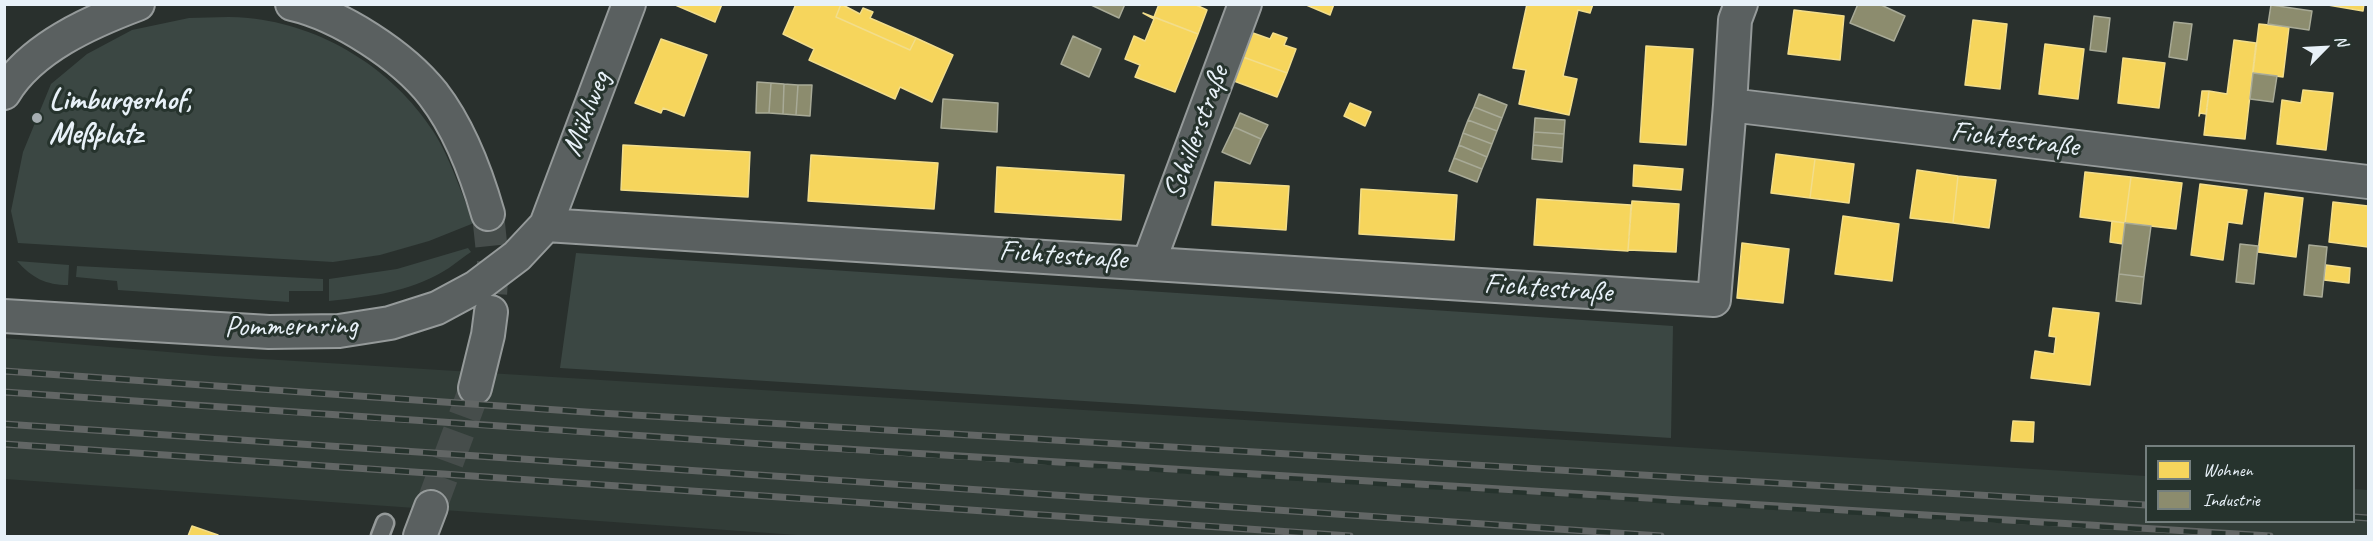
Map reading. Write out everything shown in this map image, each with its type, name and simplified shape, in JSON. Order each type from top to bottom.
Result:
[{"type":"street","points":[[4,93],[13,79],[55,43],[96,19],[138,4]]},
{"type":"street","points":[[292,4],[353,28],[397,59],[432,94],[460,137],[478,180],[488,214]]},
{"type":"street","name":"Mühlweg","points":[[546,225],[629,4]]},
{"type":"street","name":"Schillerstraße","points":[[1149,262],[1245,4]]},
{"type":"street","points":[[1730,105],[1736,20],[1741,4]]},
{"type":"street","name":"Fichtestraße","points":[[546,225],[1714,300],[1730,105],[2368,182]]},
{"type":"street","name":"Pommernring","points":[[4,316],[269,332],[339,331],[390,323],[437,308],[476,287],[517,256],[546,225]]},
{"type":"street","points":[[475,388],[488,335],[491,312]]},
{"type":"street","points":[[420,537],[431,507]]},
{"type":"shaded area","points":[[241,17],[276,22],[329,40],[376,70],[398,88],[433,131],[450,163],[474,223],[429,241],[380,255],[333,262],[18,243],[11,211],[23,152],[51,84],[87,54],[132,30],[189,18]]},
{"type":"shaded area","points":[[468,248],[471,252],[444,271],[410,287],[357,298],[329,301],[329,279],[397,269]]},
{"type":"shaded area","points":[[576,253],[1673,326],[1671,438],[560,368]]},
{"type":"shaded area","points":[[17,261],[69,265],[68,285],[53,284],[40,279],[28,272]]},
{"type":"shaded area","points":[[77,266],[323,279],[323,291],[289,291],[289,302],[118,290],[117,281],[76,277]]},
{"type":"shaded area","points":[[4,338],[215,356],[2145,476],[2145,523],[2355,523],[2355,489],[2368,490],[2368,536],[811,536],[5,479]]},
{"type":"building: Wohnen","points":[[673,4],[722,4],[715,22]]},
{"type":"building: Wohnen","points":[[796,4],[841,4],[836,17],[910,50],[916,38],[953,55],[932,102],[900,87],[895,99],[809,60],[814,49],[783,34]]},
{"type":"building: Wohnen","points":[[841,4],[860,14],[863,8],[873,12],[870,18],[916,38],[910,50],[836,17]]},
{"type":"building: Wohnen","points":[[1159,4],[1194,4],[1207,10],[1198,34],[1154,17]]},
{"type":"building: Wohnen","points":[[1304,4],[1334,4],[1330,15]]},
{"type":"building: Wohnen","points":[[1527,4],[1593,4],[1590,13],[1578,10],[1563,76],[1577,79],[1569,115],[1519,104],[1526,70],[1513,68]]},
{"type":"building: Wohnen","points":[[2322,4],[2364,4],[2363,11]]},
{"type":"building: Wohnen","points":[[1794,10],[1844,16],[1840,60],[1788,54]]},
{"type":"building: Wohnen","points":[[1143,13],[1198,34],[1175,92],[1135,77],[1140,65],[1125,59],[1134,36],[1145,41],[1154,19]]},
{"type":"building: Wohnen","points":[[1973,20],[2007,24],[2000,89],[1965,85]]},
{"type":"building: Wohnen","points":[[2259,24],[2289,27],[2283,77],[2253,73]]},
{"type":"building: Wohnen","points":[[1253,33],[1270,39],[1273,33],[1287,38],[1284,45],[1296,49],[1287,73],[1243,57]]},
{"type":"building: Wohnen","points":[[661,39],[707,55],[684,116],[663,108],[661,113],[635,103]]},
{"type":"building: Wohnen","points":[[2234,40],[2256,43],[2245,139],[2204,135],[2209,91],[2227,94]]},
{"type":"building: Wohnen","points":[[2045,44],[2084,49],[2078,99],[2039,94]]},
{"type":"building: Wohnen","points":[[1646,46],[1693,49],[1686,145],[1640,142]]},
{"type":"building: Wohnen","points":[[1243,57],[1287,73],[1277,97],[1234,81]]},
{"type":"building: Wohnen","points":[[2123,58],[2165,63],[2159,108],[2118,103]]},
{"type":"building: Wohnen","points":[[2303,90],[2333,93],[2326,150],[2277,144],[2282,100],[2301,103]]},
{"type":"building: Wohnen","points":[[2202,91],[2209,91],[2206,114],[2200,113],[2199,116]]},
{"type":"building: Wohnen","points":[[1350,103],[1371,112],[1365,126],[1344,116]]},
{"type":"building: Wohnen","points":[[623,145],[750,152],[748,197],[621,190]]},
{"type":"building: Wohnen","points":[[1776,154],[1815,159],[1810,198],[1771,193]]},
{"type":"building: Wohnen","points":[[811,155],[938,163],[934,209],[808,201]]},
{"type":"building: Wohnen","points":[[1815,159],[1854,164],[1849,203],[1810,198]]},
{"type":"building: Wohnen","points":[[1634,165],[1683,169],[1681,190],[1633,186]]},
{"type":"building: Wohnen","points":[[997,167],[1124,175],[1121,220],[995,212]]},
{"type":"building: Wohnen","points":[[1917,170],[1958,176],[1953,223],[1910,218]]},
{"type":"building: Wohnen","points":[[2085,172],[2131,177],[2125,223],[2080,217]]},
{"type":"building: Wohnen","points":[[1958,176],[1996,180],[1989,228],[1953,223]]},
{"type":"building: Wohnen","points":[[2131,177],[2182,183],[2176,229],[2125,223]]},
{"type":"building: Wohnen","points":[[1215,182],[1289,186],[1286,230],[1212,225]]},
{"type":"building: Wohnen","points":[[2200,184],[2247,190],[2242,224],[2228,222],[2223,260],[2191,255]]},
{"type":"building: Wohnen","points":[[1361,189],[1457,195],[1454,240],[1359,234]]},
{"type":"building: Wohnen","points":[[2265,193],[2303,198],[2296,257],[2258,252]]},
{"type":"building: Wohnen","points":[[1537,199],[1631,205],[1628,251],[1534,245]]},
{"type":"building: Wohnen","points":[[1632,201],[1679,204],[1676,252],[1628,250]]},
{"type":"building: Wohnen","points":[[2333,202],[2368,206],[2368,247],[2329,242]]},
{"type":"building: Wohnen","points":[[1843,216],[1899,224],[1892,281],[1835,274]]},
{"type":"building: Wohnen","points":[[2112,221],[2125,223],[2123,244],[2110,242]]},
{"type":"building: Wohnen","points":[[1742,243],[1789,249],[1783,303],[1737,298]]},
{"type":"building: Wohnen","points":[[2326,265],[2350,268],[2349,283],[2324,280]]},
{"type":"building: Wohnen","points":[[2053,308],[2099,313],[2090,385],[2031,378],[2035,351],[2054,354],[2056,337],[2049,336]]},
{"type":"building: Wohnen","points":[[2013,421],[2034,422],[2033,442],[2011,441]]},
{"type":"building: Wohnen","points":[[192,526],[218,535],[218,536],[188,536]]},
{"type":"building: Industrie","points":[[1089,4],[1125,4],[1119,18]]},
{"type":"building: Industrie","points":[[1858,4],[1879,4],[1905,16],[1894,41],[1850,23]]},
{"type":"building: Industrie","points":[[2271,5],[2312,11],[2309,30],[2268,24]]},
{"type":"building: Industrie","points":[[2094,16],[2110,18],[2106,52],[2090,50]]},
{"type":"building: Industrie","points":[[2174,22],[2192,24],[2187,60],[2169,57]]},
{"type":"building: Industrie","points":[[1073,36],[1101,49],[1089,77],[1061,64]]},
{"type":"building: Industrie","points":[[2253,73],[2277,76],[2273,102],[2250,99]]},
{"type":"building: Industrie","points":[[757,82],[771,83],[769,113],[756,113]]},
{"type":"building: Industrie","points":[[771,83],[784,84],[783,114],[769,113]]},
{"type":"building: Industrie","points":[[784,84],[798,85],[796,115],[783,114]]},
{"type":"building: Industrie","points":[[798,85],[812,85],[810,116],[796,115]]},
{"type":"building: Industrie","points":[[1479,94],[1507,105],[1502,118],[1474,107]]},
{"type":"building: Industrie","points":[[943,99],[998,103],[997,132],[941,128]]},
{"type":"building: Industrie","points":[[1474,107],[1502,118],[1497,131],[1468,120]]},
{"type":"building: Industrie","points":[[1240,113],[1268,125],[1261,139],[1234,127]]},
{"type":"building: Industrie","points":[[1535,118],[1565,120],[1564,134],[1534,132]]},
{"type":"building: Industrie","points":[[1468,120],[1497,131],[1492,144],[1463,133]]},
{"type":"building: Industrie","points":[[1234,127],[1261,139],[1250,164],[1222,152]]},
{"type":"building: Industrie","points":[[1534,132],[1564,134],[1563,148],[1533,145]]},
{"type":"building: Industrie","points":[[1463,133],[1492,144],[1487,157],[1459,145]]},
{"type":"building: Industrie","points":[[1459,145],[1487,157],[1482,169],[1454,158]]},
{"type":"building: Industrie","points":[[1533,145],[1563,148],[1562,162],[1532,159]]},
{"type":"building: Industrie","points":[[1454,158],[1482,169],[1477,182],[1449,171]]},
{"type":"building: Industrie","points":[[2125,223],[2151,226],[2144,277],[2119,274]]},
{"type":"building: Industrie","points":[[2240,244],[2258,246],[2254,284],[2236,282]]},
{"type":"building: Industrie","points":[[2309,245],[2327,247],[2322,297],[2304,295]]},
{"type":"building: Industrie","points":[[2119,274],[2144,277],[2141,304],[2116,301]]},
{"type":"tunnel","points":[[488,214],[493,262],[491,296]]},
{"type":"tunnel","points":[[431,507],[475,388]]},
{"type":"railway","points":[[4,371],[600,413],[2145,505]]},
{"type":"railway","points":[[4,392],[1137,468],[1704,504],[2270,536]]},
{"type":"railway","points":[[4,424],[1661,536]]},
{"type":"railway","points":[[4,444],[1350,536]]},
{"type":"railway","points":[[2355,517],[2368,518]]},
{"type":"place","name":"Limburgerhof, Meßplatz","points":[[37,118]]}]
